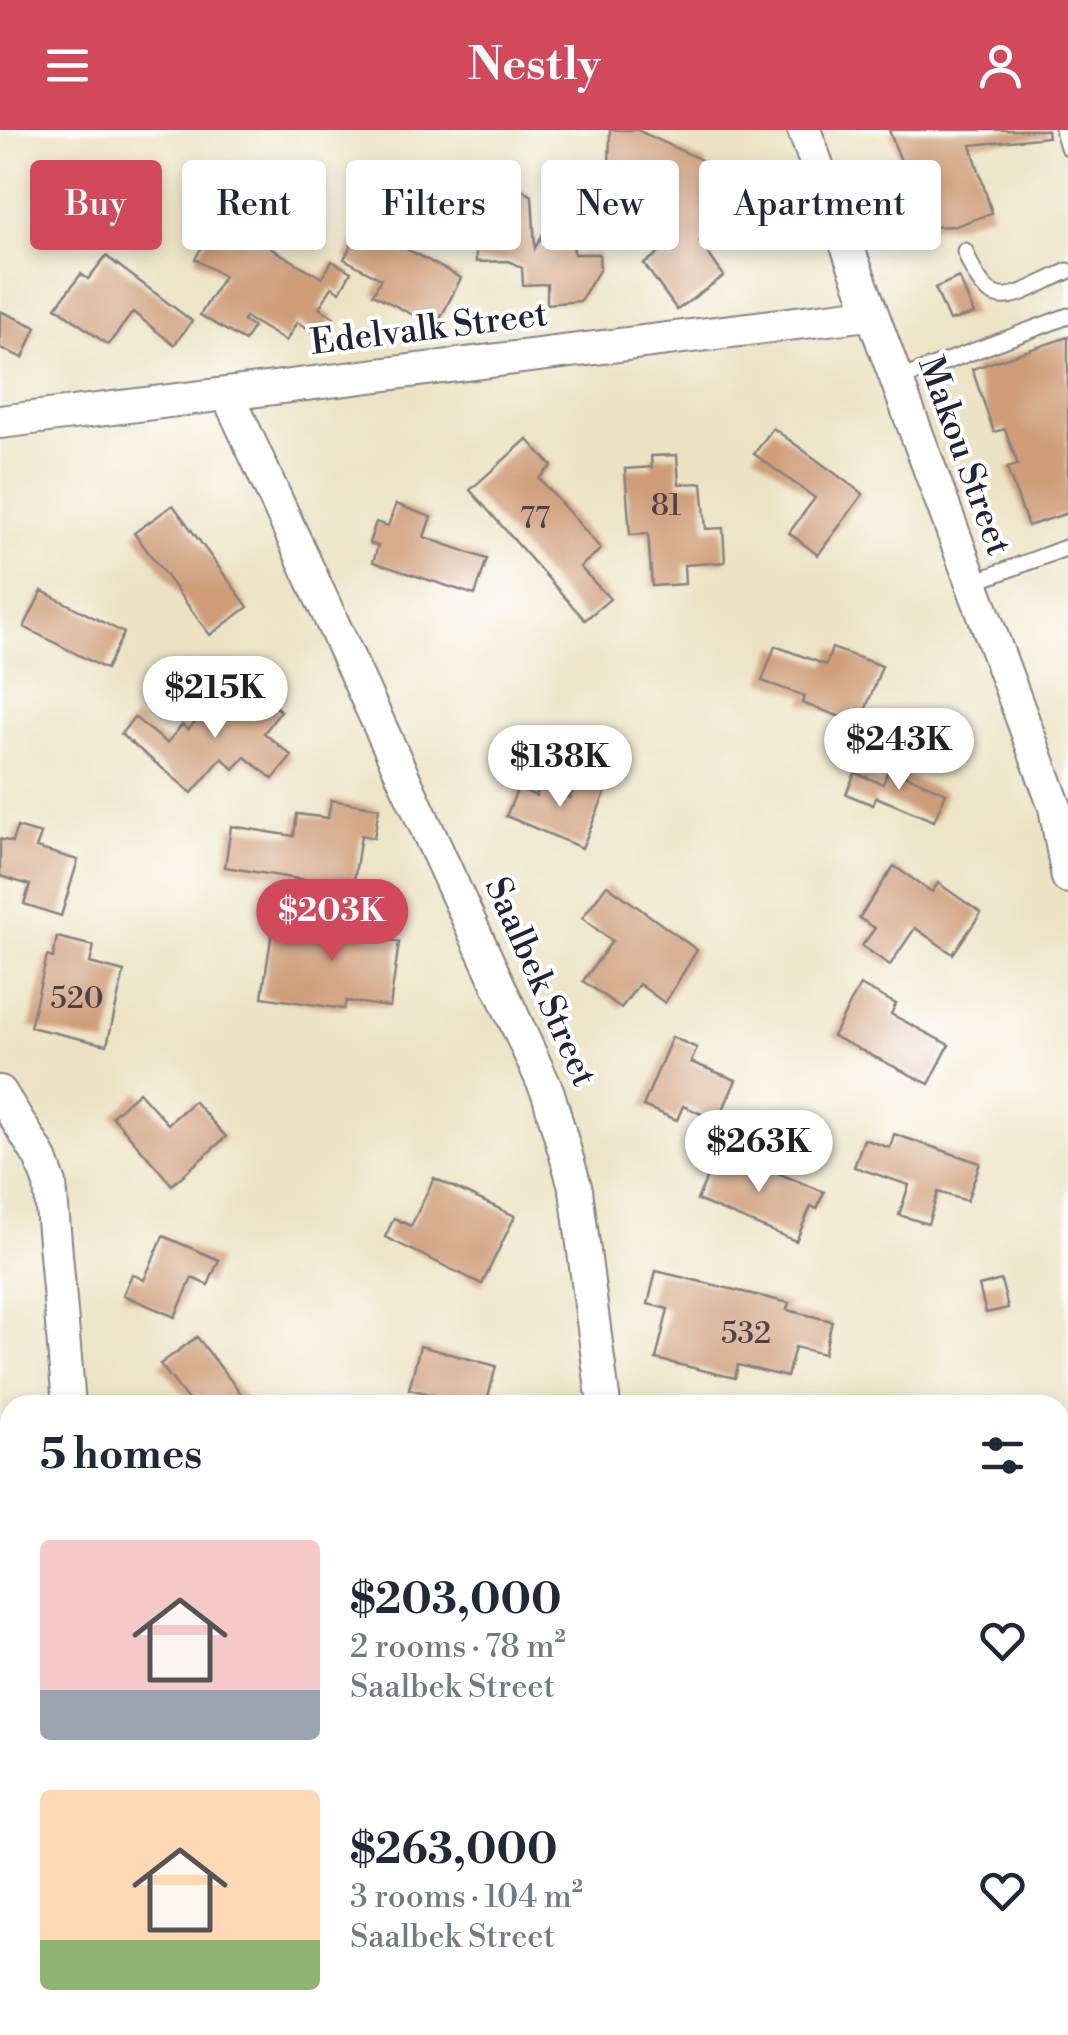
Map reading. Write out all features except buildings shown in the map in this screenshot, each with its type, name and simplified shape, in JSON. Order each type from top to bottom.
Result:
[{"type":"street","name":"Makou Street","points":[[804,130],[969,584],[1061,805],[1068,878]]},
{"type":"street","name":"Edelvalk Street","points":[[0,422],[868,314]]},
{"type":"street","name":"Saalbek Street","points":[[228,395],[548,1092],[576,1190],[603,1395]]},
{"type":"street","points":[[0,1092],[40,1157],[50,1184],[67,1395]]},
{"type":"lane","points":[[1062,130],[1068,147]]},
{"type":"lane","points":[[965,251],[978,285],[995,298],[1007,298],[1068,271]]},
{"type":"lane","points":[[893,381],[1068,316]]},
{"type":"lane","points":[[969,584],[1068,547]]}]
